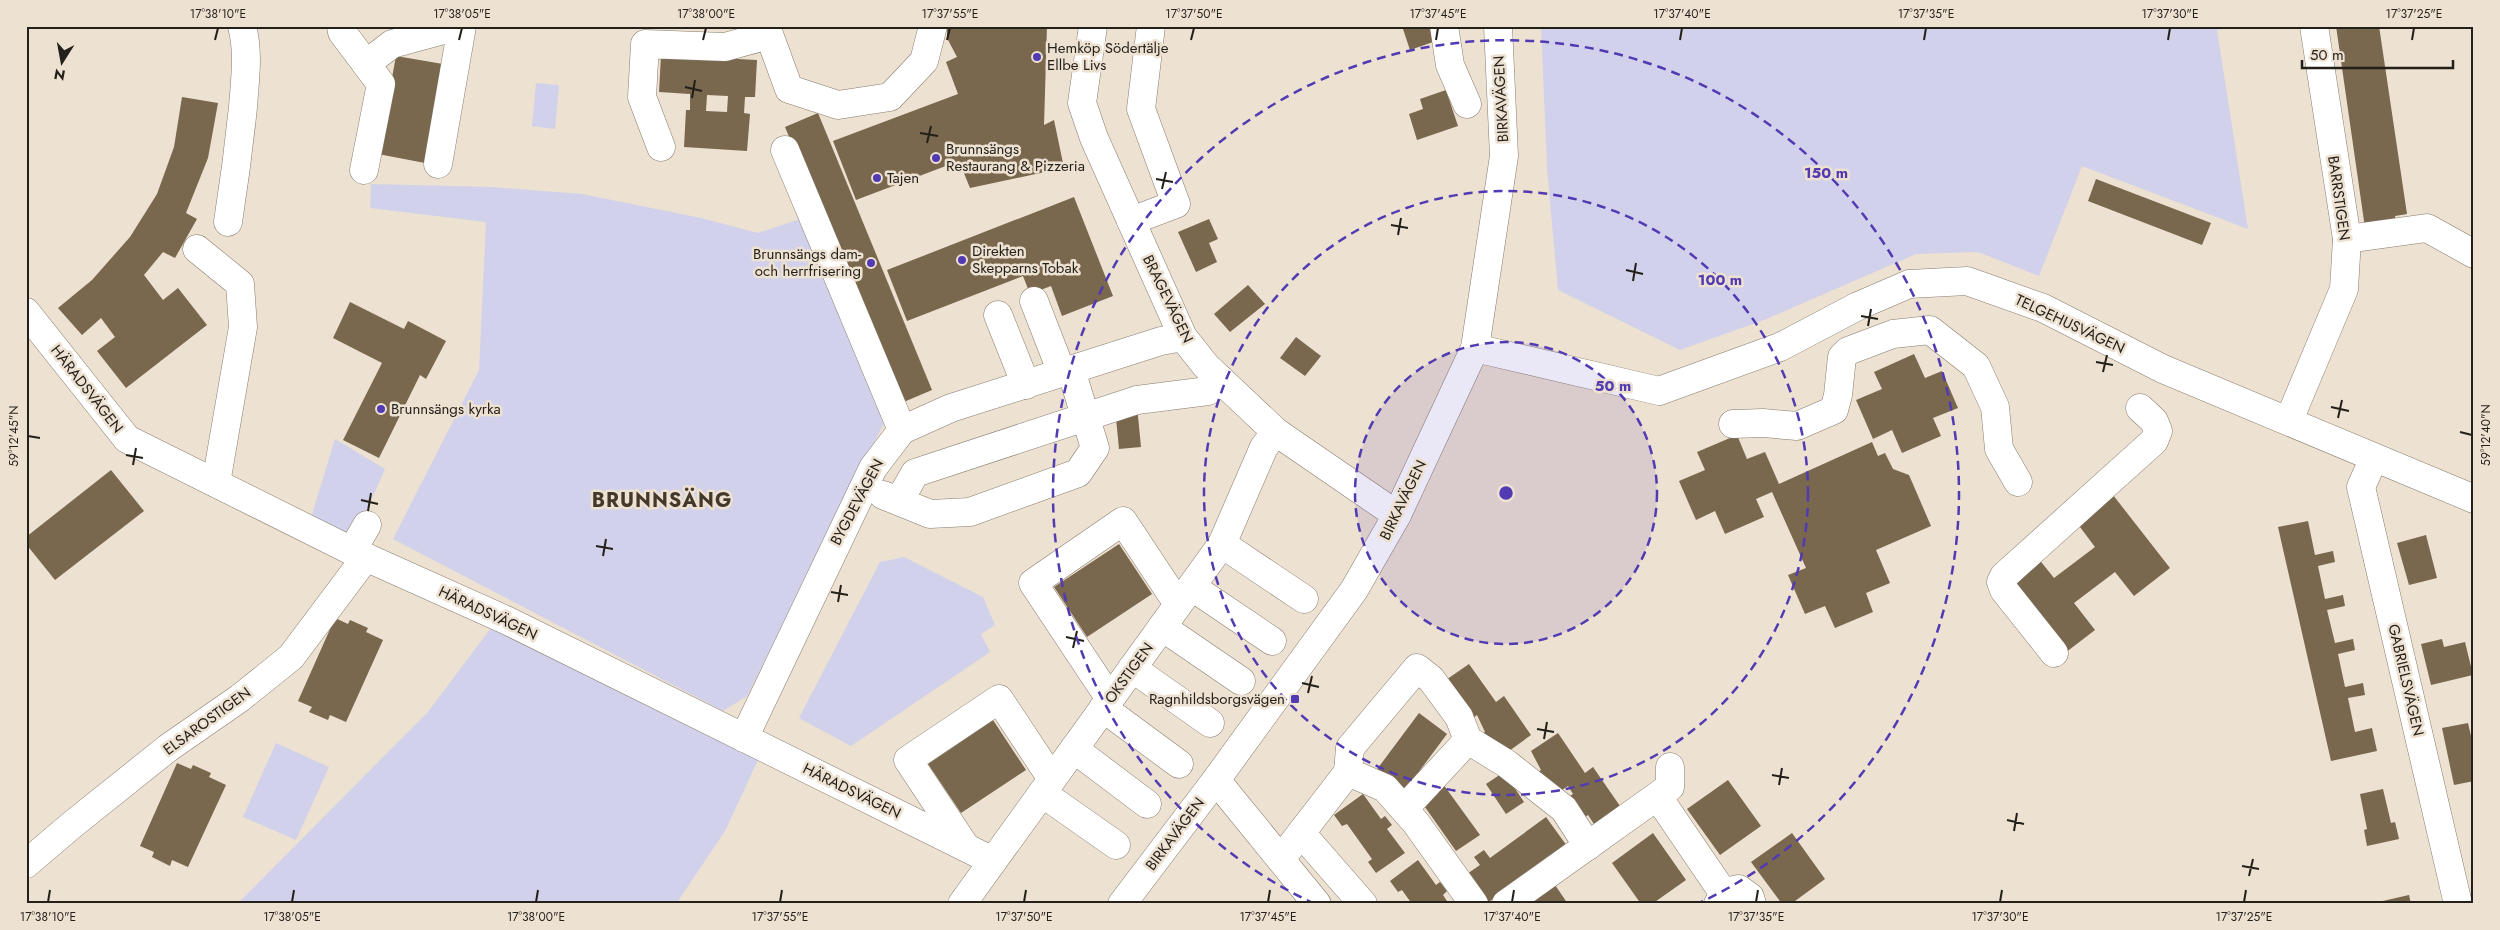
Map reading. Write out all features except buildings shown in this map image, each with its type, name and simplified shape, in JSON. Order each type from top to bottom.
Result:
[{"type":"street","points":[[228,222],[240,141],[247,61],[246,41],[242,26]]},
{"type":"street","points":[[341,26],[342,32],[381,84],[364,170]]},
{"type":"street","points":[[366,64],[392,44],[458,26]]},
{"type":"street","points":[[438,164],[462,26]]},
{"type":"street","points":[[662,147],[642,97],[646,44],[725,47],[767,31],[788,89],[838,105],[890,97],[924,61],[932,26]]},
{"type":"street","name":"BRAGEVÄGEN","points":[[1093,26],[1082,103],[1094,138],[1183,337],[1206,366],[1276,432],[1397,515]]},
{"type":"street","points":[[1131,221],[1176,204],[1141,109],[1151,26]]},
{"type":"street","points":[[1444,26],[1450,65],[1467,104]]},
{"type":"street","name":"BIRKAVÄGEN","points":[[1122,904],[1216,780],[1354,590],[1397,515],[1475,348],[1504,156],[1498,26]]},
{"type":"street","name":"BARRSTIGEN","points":[[2289,420],[2344,289],[2347,239],[2314,26]]},
{"type":"street","points":[[785,150],[902,430]]},
{"type":"street","points":[[2347,239],[2427,228],[2472,243]]},
{"type":"street","points":[[196,249],[240,284],[243,327],[216,483]]},
{"type":"street","name":"TELGEHUSVÄGEN","points":[[1475,348],[1660,391],[1780,347],[1858,306],[1909,284],[1967,281],[2043,308],[2163,369],[2289,420],[2374,458],[2474,499]]},
{"type":"street","points":[[863,486],[930,514],[970,512],[1078,473],[1095,448],[1085,416],[1067,372],[1034,301]]},
{"type":"street","name":"HÄRADSVÄGEN","points":[[26,312],[127,439],[359,554],[508,621],[993,861]]},
{"type":"street","points":[[998,315],[1026,385]]},
{"type":"street","points":[[1733,424],[1763,423],[1797,426],[1834,410],[1838,396],[1842,358],[1848,351],[1892,334],[1930,330],[1976,366],[1996,407],[1999,449],[2018,482]]},
{"type":"street","name":"BYGDEVÄGEN","points":[[744,738],[863,486],[873,468],[902,430],[951,408],[1161,341],[1183,337]]},
{"type":"street","points":[[899,501],[915,473],[1137,400],[1208,391],[1221,380]]},
{"type":"street","points":[[2054,653],[2004,590],[2001,582],[2004,576],[2154,441],[2158,432],[2154,422],[2140,408]]},
{"type":"street","name":"OKSTIGEN","points":[[962,904],[1222,544],[1264,447],[1276,432]]},
{"type":"street","name":"GABRIELSVÄGEN","points":[[2374,458],[2361,487],[2458,904]]},
{"type":"street","points":[[1179,764],[1107,704],[1033,583],[1124,521],[1185,595],[1272,641]]},
{"type":"street","name":"ELSAROSTIGEN","points":[[26,864],[180,739],[240,698],[291,657],[359,554],[367,525]]},
{"type":"street","points":[[1222,544],[1304,599]]},
{"type":"street","points":[[1162,627],[1241,681]]},
{"type":"street","points":[[1132,668],[1210,723]]},
{"type":"street","points":[[1281,859],[1348,772],[1350,748],[1417,668],[1431,678],[1459,717],[1468,740],[1507,764],[1564,809],[1588,846]]},
{"type":"street","points":[[966,847],[908,760],[999,699],[1047,786],[1116,846]]},
{"type":"street","points":[[1404,809],[1468,740]]},
{"type":"street","points":[[1074,749],[1147,804]]},
{"type":"street","points":[[1506,904],[1670,787],[1670,767]]},
{"type":"street","points":[[1348,772],[1385,788],[1404,809],[1474,904]]},
{"type":"street","points":[[1216,780],[1317,904]]},
{"type":"street","points":[[1658,797],[1721,899],[1739,890],[1750,897],[1752,904]]},
{"type":"street","points":[[1301,832],[1363,904]]},
{"type":"shaded area","points":[[1541,26],[2240,26],[2217,30],[2248,229],[2082,166],[2039,276],[1978,252],[1916,254],[1764,320],[1680,350],[1558,290],[1547,168]]},
{"type":"shaded area","points":[[536,83],[559,85],[555,129],[532,126]]},
{"type":"shaded area","points":[[371,184],[492,187],[582,194],[701,218],[758,233],[803,218],[884,423],[747,696],[723,711],[393,539],[479,370],[486,222],[370,208]]},
{"type":"shaded area","points":[[335,439],[385,469],[352,543],[310,521]]},
{"type":"shaded area","points":[[904,557],[983,597],[995,625],[981,634],[990,652],[851,746],[799,718],[880,562]]},
{"type":"shaded area","points":[[491,628],[759,758],[725,831],[676,904],[237,904],[427,713]]},
{"type":"shaded area","points":[[276,743],[329,767],[296,840],[243,817]]},
{"type":"place","name":"Hemköp Södertälje Ellbe Livs","points":[[1037,57]]},
{"type":"place","name":"Brunnsängs Restaurang & Pizzeria","points":[[936,158]]},
{"type":"place","name":"Tajen","points":[[877,178]]},
{"type":"place","name":"Direkten Skepparns Tobak","points":[[962,260]]},
{"type":"place","name":"Brunnsängs dam- och herrfrisering","points":[[871,263]]},
{"type":"place","name":"Brunnsängs kyrka","points":[[381,409]]},
{"type":"place","name":"Ragnhildsborgsvägen","points":[[1295,699]]},
{"type":"district","name":"BRUNNSÄNG","points":[[662,500]]}]
